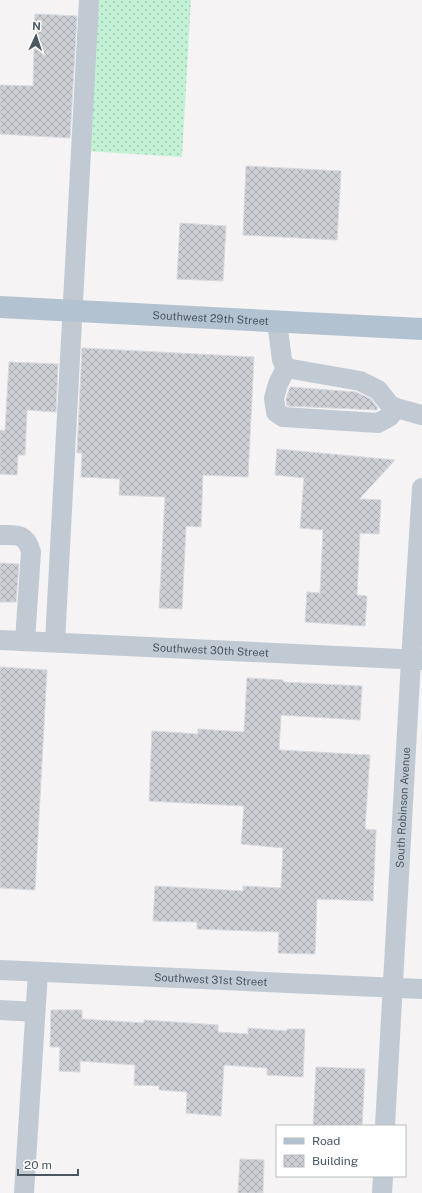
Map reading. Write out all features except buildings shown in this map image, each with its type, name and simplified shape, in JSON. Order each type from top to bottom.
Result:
[{"type":"main road","name":"Southwest 29th Street","points":[[0,307],[422,329]]},
{"type":"street","points":[[55,642],[89,0]]},
{"type":"street","points":[[277,322],[282,360],[286,368]]},
{"type":"street","points":[[286,368],[360,381],[378,390],[390,405],[422,415]]},
{"type":"street","points":[[286,368],[278,384],[274,398],[276,412],[283,417],[378,424],[389,417],[396,408]]},
{"type":"street","name":"South Robinson Avenue","points":[[386,1125],[392,987],[416,660],[422,488]]},
{"type":"street","points":[[0,535],[18,535],[26,539],[31,552],[25,641]]},
{"type":"street","name":"Southwest 30th Street","points":[[0,640],[416,660]]},
{"type":"street","name":"Southwest 31st Street","points":[[0,970],[422,989]]},
{"type":"street","points":[[24,1193],[38,972]]},
{"type":"street","points":[[0,1010],[35,1012]]},
{"type":"street","points":[[382,1193],[383,1177]]},
{"type":"green space","points":[[97,0],[191,0],[182,157],[86,151]]}]
